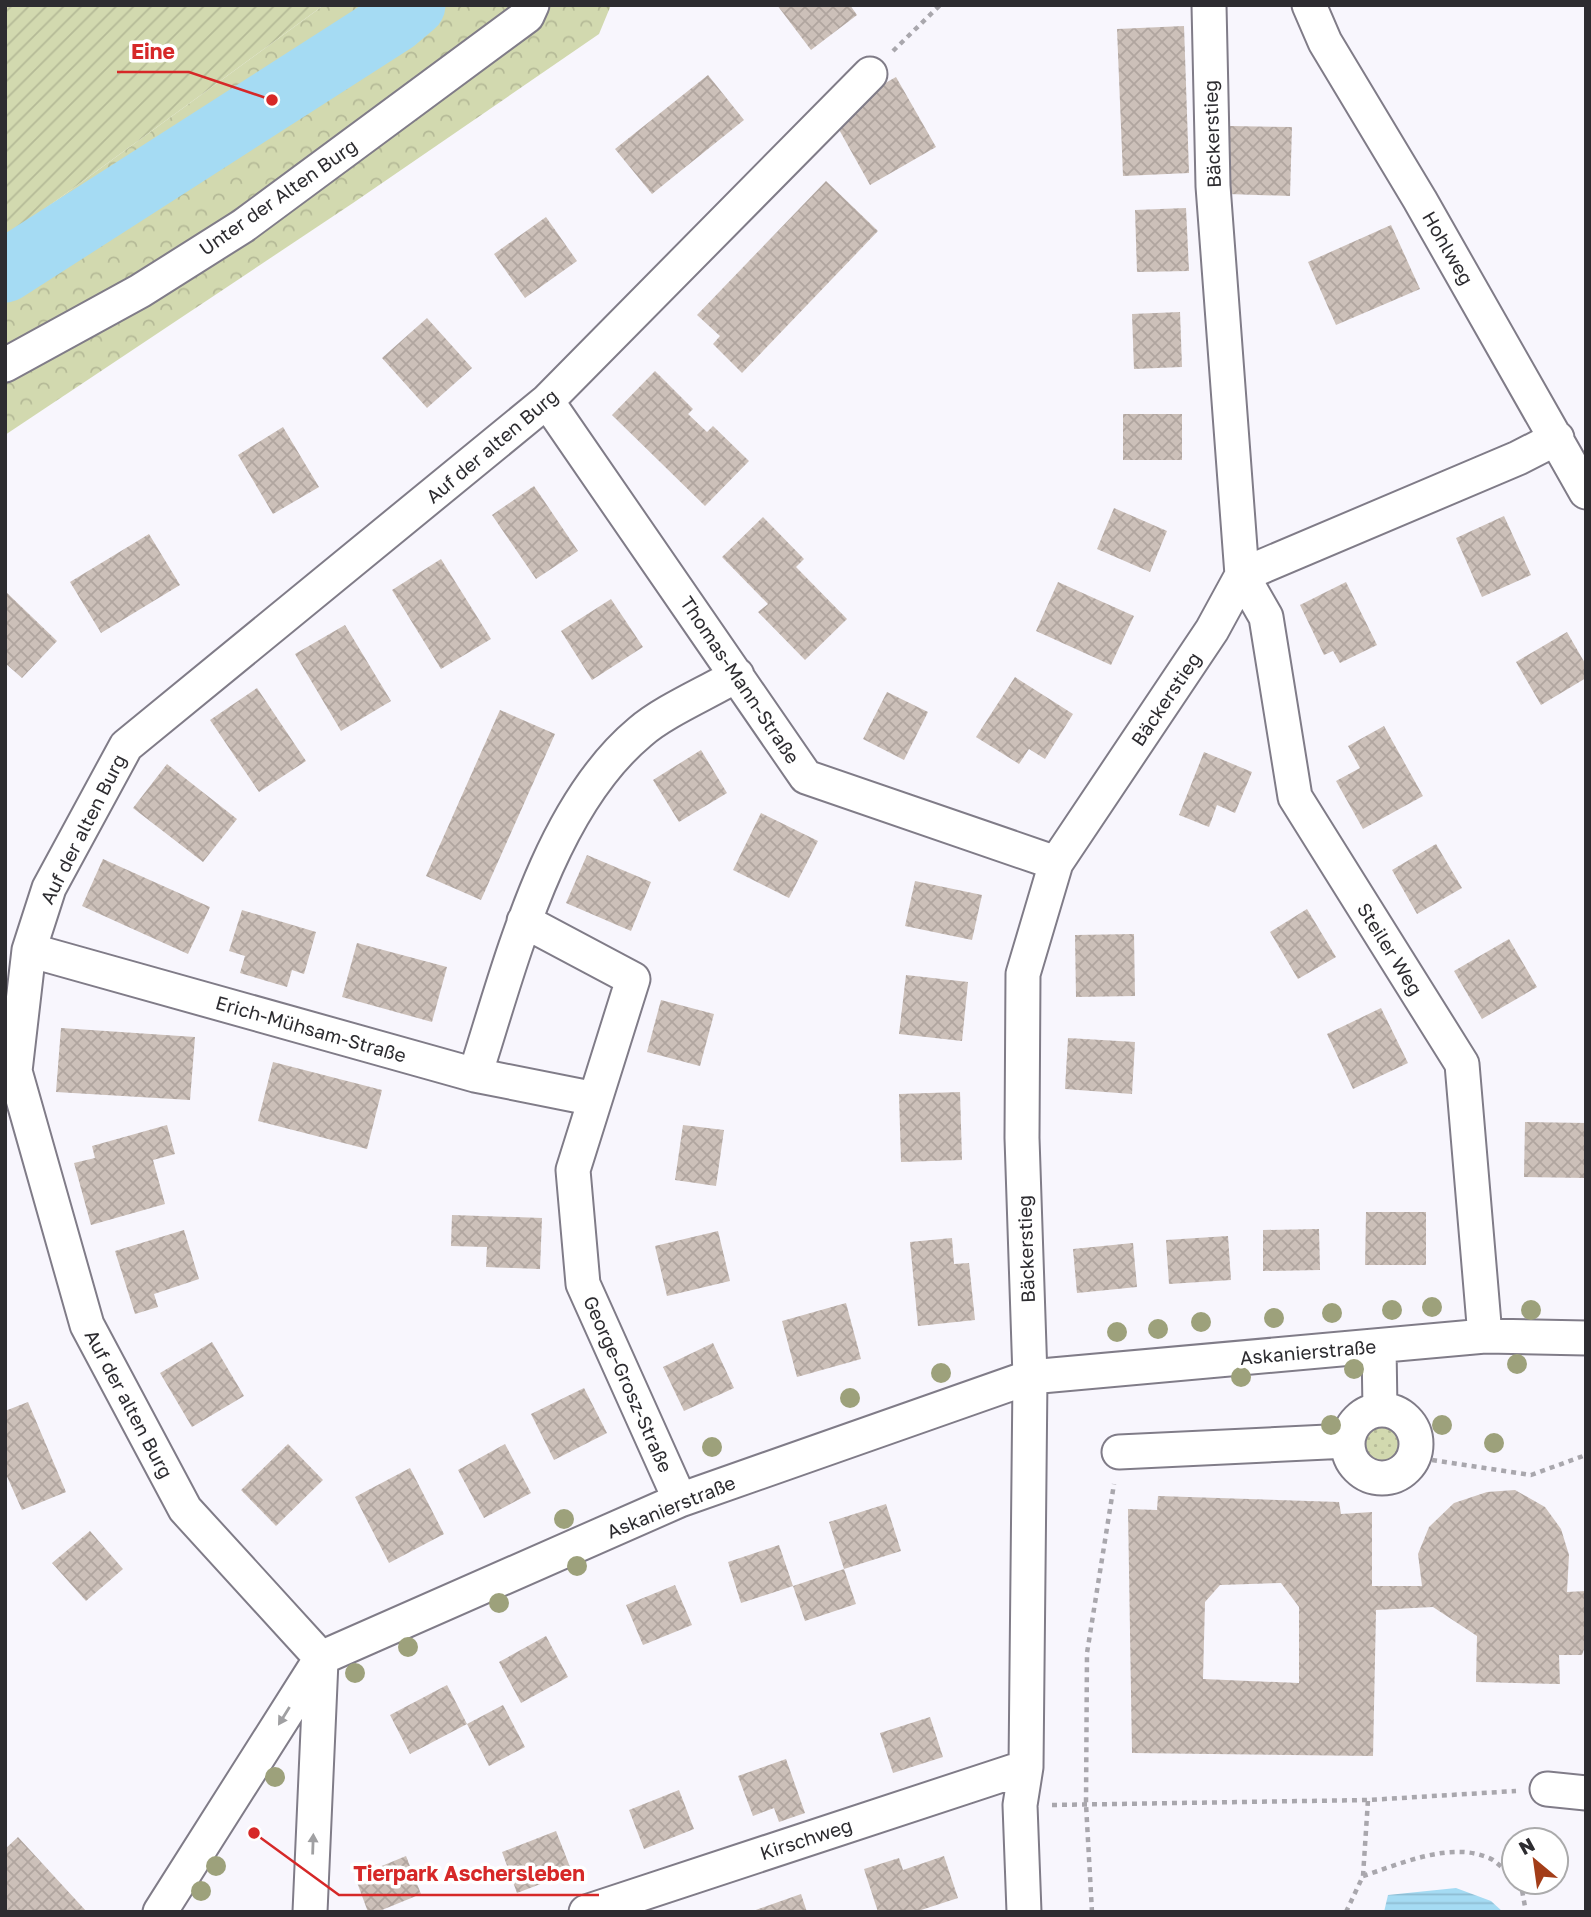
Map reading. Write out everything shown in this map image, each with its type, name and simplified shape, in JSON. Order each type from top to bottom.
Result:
[{"type":"street","name":"Unter der Alten Burg","points":[[5,365],[140,290],[243,226],[527,16],[533,5]]},
{"type":"street","name":"Bäckerstieg","points":[[1030,1377],[1022,1138],[1023,974],[1056,863],[1212,630],[1242,575],[1213,186],[1209,5]]},
{"type":"street","name":"Hohlweg","points":[[1309,5],[1325,42],[1586,492]]},
{"type":"street","name":"Auf der alten Burg","points":[[321,1658],[185,1510],[87,1325],[15,1071],[29,950],[48,888],[126,746],[547,401],[870,74]]},
{"type":"street","name":"Thomas-Mann-Straße","points":[[547,401],[806,777],[1056,863]]},
{"type":"street","points":[[1242,575],[1518,458],[1557,438]]},
{"type":"street","name":"Steiler Weg","points":[[1242,575],[1266,617],[1295,797],[1462,1064],[1485,1336]]},
{"type":"street","points":[[475,1075],[524,921],[581,797],[640,732],[737,675]]},
{"type":"street","name":"George-Grosz-Straße","points":[[524,921],[633,979],[573,1170],[583,1284],[680,1500]]},
{"type":"street","name":"Erich-Mühsam-Straße","points":[[29,950],[475,1075],[595,1099]]},
{"type":"street","name":"Askanierstraße","points":[[321,1658],[680,1500],[1030,1377],[1485,1336],[1586,1338]]},
{"type":"street","points":[[1378,1346],[1380,1410]]},
{"type":"street","points":[[1024,1912],[1020,1805],[1026,1767],[1030,1377]]},
{"type":"street","points":[[1380,1410],[1403,1417],[1411,1426],[1424,1455],[1399,1474],[1384,1479],[1369,1475],[1356,1467],[1349,1454],[1348,1441],[1358,1420],[1380,1410]]},
{"type":"street","points":[[1119,1452],[1348,1441]]},
{"type":"street","points":[[160,1912],[321,1658]]},
{"type":"street","points":[[310,1912],[321,1658]]},
{"type":"street","name":"Kirschweg","points":[[586,1912],[1026,1767]]},
{"type":"street","points":[[1547,1789],[1586,1793]]},
{"type":"path","points":[[870,74],[940,5]]},
{"type":"path","points":[[1092,1912],[1086,1804],[1087,1653],[1119,1452]]},
{"type":"path","points":[[1424,1455],[1531,1475],[1586,1455]]},
{"type":"path","points":[[1020,1805],[1368,1800],[1547,1789]]},
{"type":"path","points":[[1346,1912],[1363,1876],[1368,1800]]},
{"type":"path","points":[[1363,1876],[1424,1856],[1466,1853],[1493,1860],[1500,1866]]},
{"type":"green space","points":[[5,5],[324,5],[5,238]]},
{"type":"green space","points":[[324,5],[611,5],[599,34],[353,203],[5,435],[5,238]]},
{"type":"green space","points":[[1380,1423],[1395,1429],[1401,1444],[1395,1459],[1380,1465],[1365,1459],[1359,1444],[1365,1429]]},
{"type":"water","points":[[1456,1888],[1491,1901],[1503,1912],[1384,1912],[1388,1895]]},
{"type":"building","points":[[777,5],[850,5],[857,15],[811,50]]},
{"type":"building","points":[[1184,26],[1189,173],[1123,176],[1117,29]]},
{"type":"building","points":[[708,75],[744,120],[652,194],[615,149]]},
{"type":"building","points":[[896,77],[936,147],[870,185],[837,126],[839,109]]},
{"type":"building","points":[[1230,126],[1292,127],[1290,196],[1228,194]]},
{"type":"building","points":[[826,181],[878,231],[742,373],[713,344],[720,336],[697,315]]},
{"type":"building","points":[[1186,208],[1189,271],[1137,272],[1135,210]]},
{"type":"building","points":[[546,217],[577,261],[525,298],[494,254]]},
{"type":"building","points":[[1391,225],[1420,289],[1336,325],[1308,262]]},
{"type":"building","points":[[1180,312],[1182,367],[1134,369],[1132,314]]},
{"type":"building","points":[[427,318],[472,368],[427,408],[382,358]]},
{"type":"building","points":[[655,371],[693,409],[688,414],[707,432],[713,426],[749,461],[705,506],[612,415]]},
{"type":"building","points":[[1123,414],[1182,414],[1182,460],[1123,460]]},
{"type":"building","points":[[283,427],[319,487],[273,514],[238,455]]},
{"type":"building","points":[[534,486],[578,551],[536,579],[492,515]]},
{"type":"building","points":[[1114,508],[1167,531],[1150,572],[1097,549]]},
{"type":"building","points":[[1504,516],[1531,575],[1482,597],[1456,538]]},
{"type":"building","points":[[763,517],[804,559],[796,567],[847,619],[805,660],[758,612],[768,604],[722,557]]},
{"type":"building","points":[[149,534],[180,585],[101,633],[70,582]]},
{"type":"building","points":[[441,559],[491,639],[441,669],[392,590]]},
{"type":"building","points":[[1058,582],[1134,616],[1111,665],[1036,631]]},
{"type":"building","points":[[1346,582],[1377,645],[1340,663],[1333,651],[1324,655],[1300,605]]},
{"type":"building","points":[[5,591],[57,641],[22,678],[5,663]]},
{"type":"building","points":[[611,599],[643,647],[592,680],[561,631]]},
{"type":"building","points":[[345,625],[391,701],[341,731],[295,654]]},
{"type":"building","points":[[1567,632],[1586,665],[1586,678],[1541,705],[1516,662]]},
{"type":"building","points":[[1015,677],[1073,714],[1045,759],[1029,749],[1019,764],[976,737]]},
{"type":"building","points":[[257,688],[306,761],[259,792],[210,720]]},
{"type":"building","points":[[887,692],[928,712],[904,760],[863,739]]},
{"type":"building","points":[[500,710],[555,734],[481,900],[426,876]]},
{"type":"building","points":[[1384,726],[1423,796],[1363,829],[1336,781],[1360,768],[1348,746]]},
{"type":"building","points":[[701,750],[727,793],[679,822],[653,780]]},
{"type":"building","points":[[1204,752],[1252,772],[1235,813],[1217,805],[1209,827],[1179,815]]},
{"type":"building","points":[[167,764],[237,819],[203,862],[133,808]]},
{"type":"building","points":[[761,813],[818,841],[789,898],[733,870]]},
{"type":"building","points":[[1436,844],[1462,888],[1417,914],[1392,870]]},
{"type":"building","points":[[587,855],[651,882],[631,931],[566,903]]},
{"type":"building","points":[[103,859],[210,907],[188,954],[82,906]]},
{"type":"building","points":[[915,881],[982,895],[972,940],[905,926]]},
{"type":"building","points":[[1307,909],[1336,957],[1298,979],[1270,932]]},
{"type":"building","points":[[242,910],[316,932],[304,974],[292,970],[287,987],[240,973],[245,956],[229,951]]},
{"type":"building","points":[[1134,934],[1135,996],[1076,997],[1075,935]]},
{"type":"building","points":[[1509,939],[1537,987],[1482,1019],[1454,971]]},
{"type":"building","points":[[357,943],[447,967],[432,1022],[342,997]]},
{"type":"building","points":[[906,975],[968,982],[962,1041],[899,1034]]},
{"type":"building","points":[[661,1000],[714,1014],[700,1066],[647,1052]]},
{"type":"building","points":[[1381,1008],[1408,1063],[1353,1089],[1327,1034]]},
{"type":"building","points":[[61,1028],[195,1037],[190,1100],[56,1092]]},
{"type":"building","points":[[1068,1038],[1135,1042],[1132,1094],[1065,1089]]},
{"type":"building","points":[[273,1062],[382,1090],[367,1149],[258,1121]]},
{"type":"building","points":[[960,1092],[962,1160],[901,1162],[899,1094]]},
{"type":"building","points":[[1525,1122],[1586,1123],[1586,1178],[1524,1177]]},
{"type":"building","points":[[167,1125],[175,1154],[153,1160],[165,1204],[91,1225],[74,1163],[95,1158],[92,1146]]},
{"type":"building","points":[[683,1125],[724,1130],[716,1186],[675,1180]]},
{"type":"building","points":[[1366,1212],[1426,1212],[1426,1265],[1365,1265]]},
{"type":"building","points":[[452,1215],[542,1218],[540,1269],[486,1267],[487,1247],[451,1246]]},
{"type":"building","points":[[1319,1229],[1320,1270],[1263,1271],[1263,1230]]},
{"type":"building","points":[[184,1230],[199,1279],[154,1294],[158,1307],[135,1314],[115,1251]]},
{"type":"building","points":[[718,1231],[730,1281],[667,1296],[655,1246]]},
{"type":"building","points":[[1228,1236],[1231,1280],[1169,1284],[1166,1240]]},
{"type":"building","points":[[952,1238],[954,1264],[969,1263],[975,1320],[918,1326],[910,1242]]},
{"type":"building","points":[[1133,1243],[1137,1287],[1077,1293],[1073,1249]]},
{"type":"building","points":[[846,1303],[861,1359],[797,1377],[782,1321]]},
{"type":"building","points":[[212,1342],[244,1396],[192,1427],[160,1373]]},
{"type":"building","points":[[713,1343],[734,1388],[684,1411],[663,1367]]},
{"type":"building","points":[[584,1388],[607,1433],[554,1460],[531,1414]]},
{"type":"building","points":[[28,1402],[66,1492],[22,1510],[5,1472],[5,1411]]},
{"type":"building","points":[[288,1444],[323,1480],[276,1526],[241,1490]]},
{"type":"building","points":[[505,1444],[531,1493],[484,1518],[458,1470]]},
{"type":"building","points":[[410,1468],[444,1534],[389,1563],[355,1497]]},
{"type":"building","points":[[1515,1490],[1545,1507],[1561,1529],[1569,1555],[1567,1592],[1586,1591],[1586,1643],[1582,1655],[1559,1655],[1560,1684],[1476,1682],[1477,1636],[1433,1607],[1376,1610],[1373,1756],[1132,1753],[1128,1509],[1157,1510],[1158,1496],[1339,1502],[1341,1514],[1372,1512],[1372,1586],[1422,1586],[1418,1554],[1429,1527],[1454,1503],[1487,1492]],"holes":[[[1281,1583],[1299,1607],[1299,1683],[1203,1679],[1205,1602],[1220,1585]]]},
{"type":"building","points":[[886,1504],[901,1551],[844,1569],[829,1522]]},
{"type":"building","points":[[90,1531],[123,1569],[86,1601],[52,1563]]},
{"type":"building","points":[[779,1545],[793,1586],[741,1603],[728,1562]]},
{"type":"building","points":[[844,1569],[856,1604],[805,1621],[793,1586]]},
{"type":"building","points":[[675,1585],[692,1625],[643,1645],[626,1605]]},
{"type":"building","points":[[546,1636],[568,1677],[521,1703],[499,1662]]},
{"type":"building","points":[[447,1685],[467,1724],[410,1754],[390,1715]]},
{"type":"building","points":[[503,1705],[525,1747],[489,1766],[467,1724]]},
{"type":"building","points":[[930,1717],[943,1757],[893,1773],[880,1733]]},
{"type":"building","points":[[786,1759],[805,1813],[779,1822],[774,1808],[753,1816],[738,1776]]},
{"type":"building","points":[[679,1790],[694,1829],[644,1849],[629,1810]]},
{"type":"building","points":[[556,1831],[572,1872],[517,1893],[502,1852]]},
{"type":"building","points":[[18,1837],[87,1912],[5,1912],[5,1849]]},
{"type":"building","points":[[406,1856],[421,1894],[377,1912],[368,1912],[355,1877]]},
{"type":"building","points":[[944,1856],[958,1898],[915,1912],[878,1912],[864,1869],[899,1858],[903,1870]]},
{"type":"building","points":[[801,1894],[807,1912],[753,1912],[753,1911]]},
{"type":"waterway","points":[[5,271],[395,21],[414,5]]},
{"type":"place","name":"Eine","points":[[272,100]]},
{"type":"place","name":"Tierpark Aschersleben","points":[[254,1833]]}]
